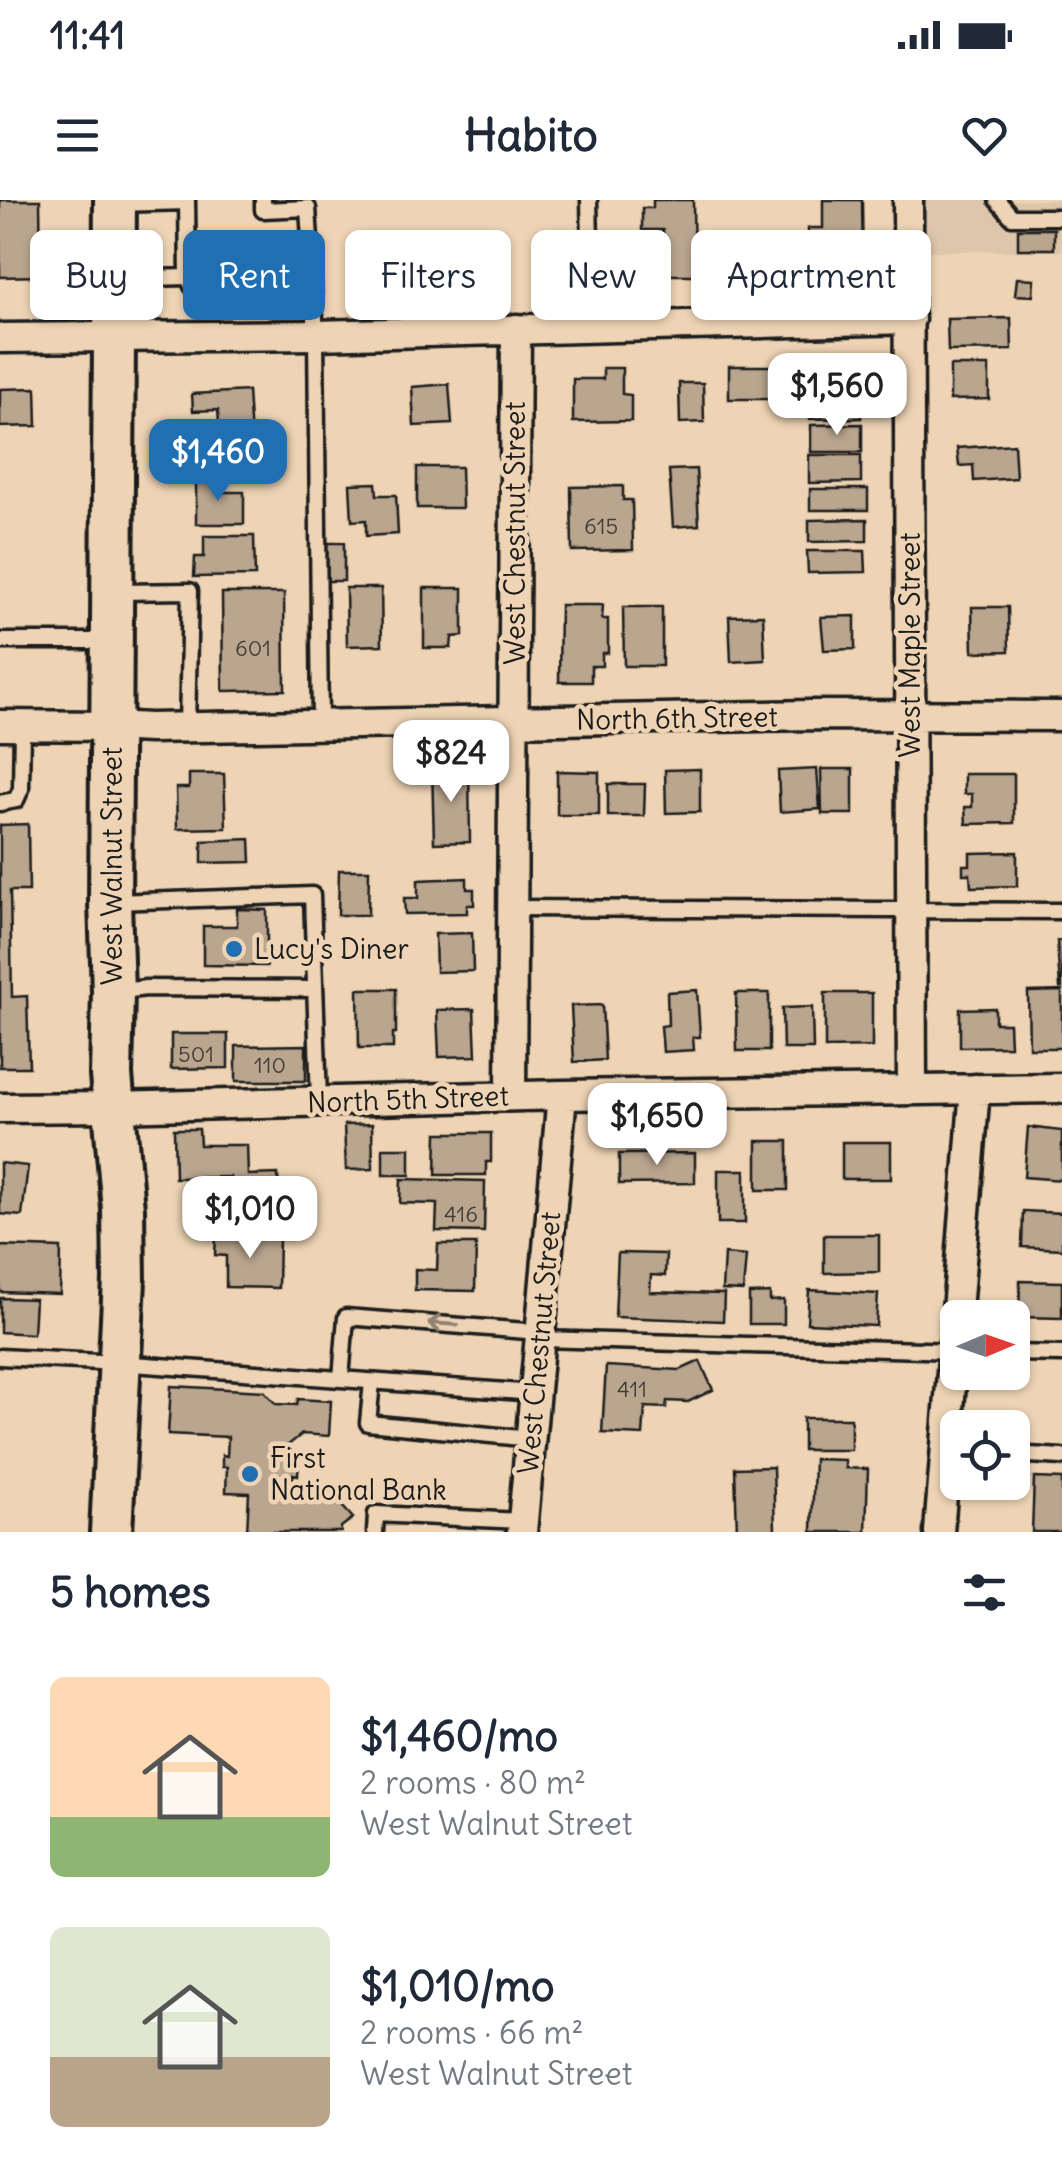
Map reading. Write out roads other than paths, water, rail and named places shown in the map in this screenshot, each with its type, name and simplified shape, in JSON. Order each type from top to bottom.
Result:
[{"type":"main road","name":"West Walnut Street","points":[[115,202],[115,230]]},
{"type":"main road","name":"West Walnut Street","points":[[112,1532],[124,1280],[123,1208],[111,1074],[115,320]]},
{"type":"street","name":"West Maple Street","points":[[908,200],[908,230]]},
{"type":"street","points":[[0,338],[316,335],[910,320]]},
{"type":"street","name":"West Maple Street","points":[[910,320],[912,1090]]},
{"type":"street","name":"West Chestnut Street","points":[[511,1096],[516,329]]},
{"type":"street","name":"North 6th Street","points":[[11,726],[187,728],[810,715],[1062,716]]},
{"type":"street","name":"North 5th Street","points":[[0,1108],[1062,1088]]},
{"type":"street","points":[[960,1300],[975,1090]]},
{"type":"street","name":"West Chestnut Street","points":[[523,1526],[562,1095]]},
{"type":"street","points":[[939,1532],[945,1500]]},
{"type":"lane","points":[[263,200],[263,210],[308,208],[309,230]]},
{"type":"lane","points":[[589,200],[592,327]]},
{"type":"lane","points":[[996,200],[1012,218],[1062,217]]},
{"type":"lane","points":[[115,202],[187,201],[187,230]]},
{"type":"lane","points":[[315,320],[320,724]]},
{"type":"lane","points":[[112,592],[190,591],[187,728]]},
{"type":"lane","points":[[0,641],[112,641]]},
{"type":"lane","points":[[0,803],[16,800],[20,788],[11,726]]},
{"type":"lane","points":[[110,902],[312,896],[319,1102]]},
{"type":"lane","points":[[513,908],[1062,911]]},
{"type":"lane","points":[[113,992],[146,988],[316,989]]},
{"type":"lane","points":[[341,1380],[346,1316],[540,1336],[940,1350]]},
{"type":"lane","points":[[1030,1353],[1062,1354]]},
{"type":"lane","points":[[0,1357],[535,1393]]},
{"type":"lane","points":[[372,1382],[368,1423],[531,1440]]},
{"type":"lane","points":[[1030,1455],[1062,1457]]},
{"type":"lane","points":[[375,1532],[376,1514],[523,1526]]},
{"type":"place","name":"Lucy's Diner","points":[[234,949]]},
{"type":"place","name":"First National Bank","points":[[250,1474]]}]
